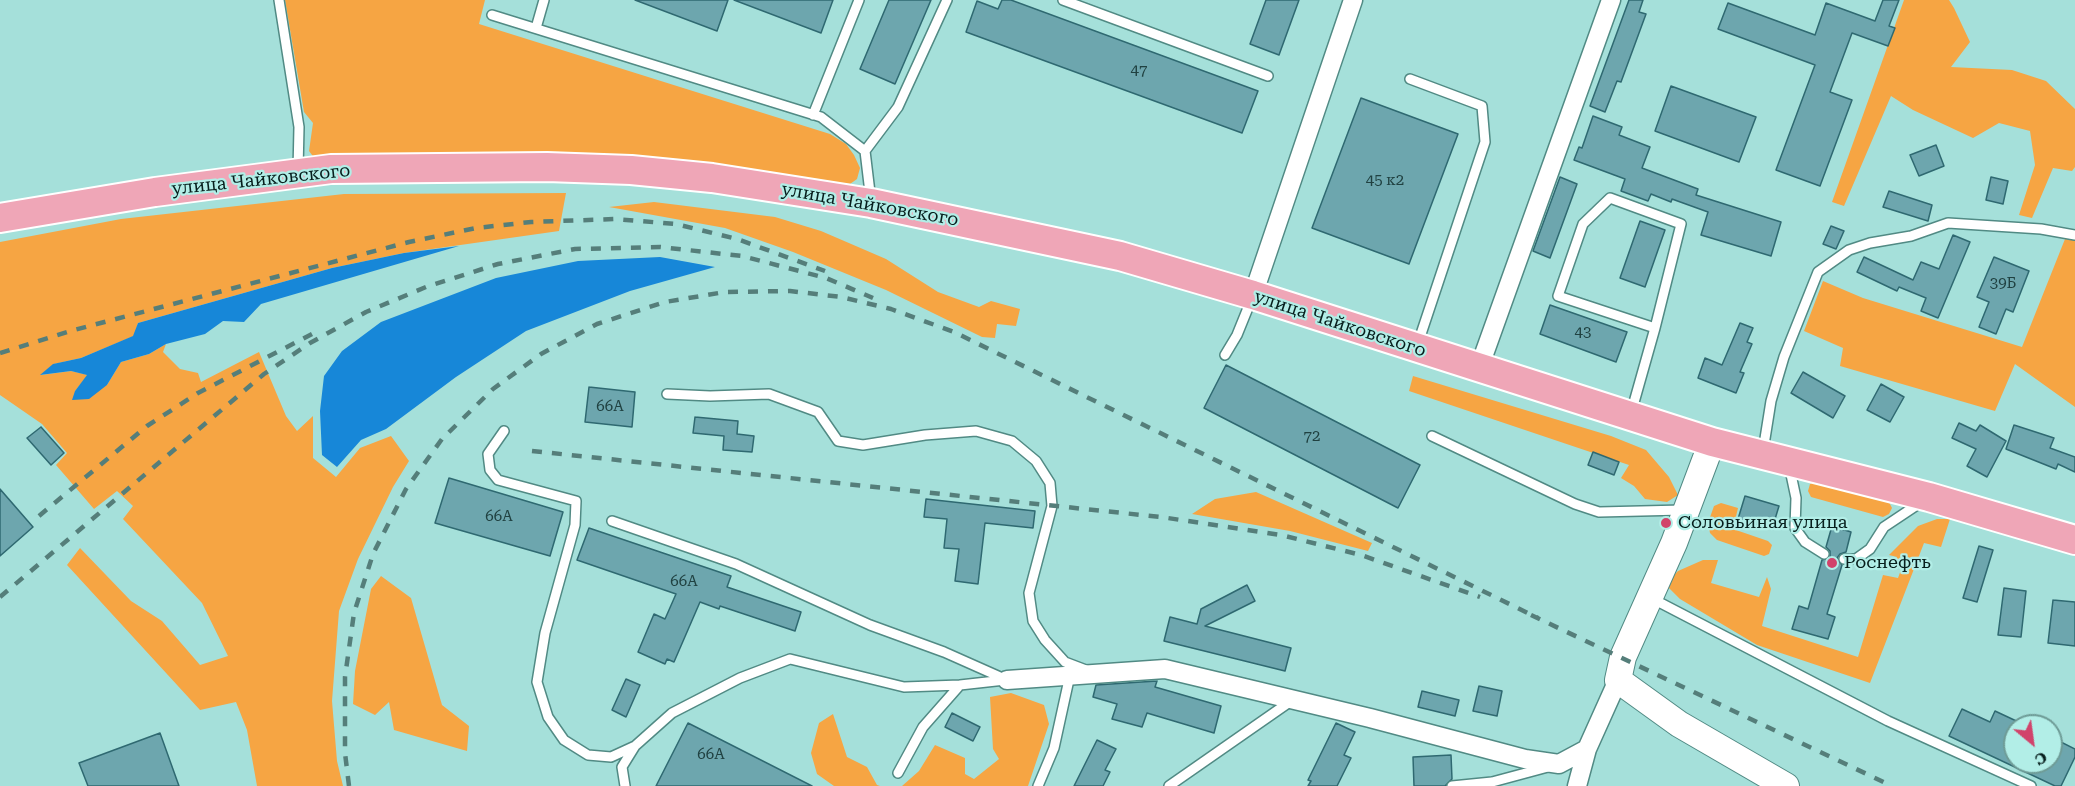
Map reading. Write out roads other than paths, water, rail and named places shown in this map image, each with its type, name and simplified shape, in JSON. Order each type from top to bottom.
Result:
[{"type":"main road","name":"улица Чайковского","points":[[0,218],[154,192],[331,169],[548,167],[631,170],[712,178],[871,203],[1120,256],[1253,295],[1631,414],[1712,442]]},
{"type":"main road","points":[[1786,786],[1679,724],[1618,680],[1623,657],[1687,510],[1712,442],[1929,497],[2075,540]]},
{"type":"street","points":[[1253,295],[1353,0]]},
{"type":"street","points":[[1479,368],[1611,0]]},
{"type":"street","points":[[1006,680],[1165,669],[1293,699],[1525,759],[1559,764],[1587,749]]},
{"type":"street","points":[[1577,786],[1587,749],[1618,680]]},
{"type":"lane","points":[[279,0],[299,127],[298,173]]},
{"type":"lane","points":[[536,28],[544,0]]},
{"type":"lane","points":[[813,115],[859,0]]},
{"type":"lane","points":[[871,203],[865,151],[898,107],[947,0]]},
{"type":"lane","points":[[1062,0],[1268,76]]},
{"type":"lane","points":[[492,15],[820,117],[865,151]]},
{"type":"lane","points":[[1410,79],[1482,106],[1485,142],[1416,348]]},
{"type":"lane","points":[[1631,414],[1655,328],[1681,224],[1610,198],[1583,224],[1558,296],[1655,328]]},
{"type":"lane","points":[[1824,554],[1805,542],[1795,528],[1796,498],[1775,457],[1772,402],[1784,357],[1818,272],[1849,250],[1870,243],[1911,236],[1948,223],[2041,229],[2075,235]]},
{"type":"lane","points":[[1225,355],[1237,335],[1253,295]]},
{"type":"lane","points":[[667,394],[769,394],[818,412],[838,441],[863,445],[925,435],[976,431],[1012,441],[1036,461],[1050,483],[1052,506],[1029,593],[1033,621],[1065,662],[1096,673]]},
{"type":"lane","points":[[504,431],[488,454],[490,470],[498,480],[576,501],[575,525],[547,622],[537,682],[548,717],[564,740],[588,755],[611,757],[635,746]]},
{"type":"lane","points":[[1432,436],[1575,504],[1599,512],[1687,510]]},
{"type":"lane","points":[[1844,559],[1856,559],[1870,549],[1884,527],[1929,497]]},
{"type":"lane","points":[[612,521],[736,564],[870,625],[944,652],[1006,680]]},
{"type":"lane","points":[[1650,597],[1888,721],[2031,786]]},
{"type":"lane","points":[[625,786],[622,767],[635,746],[672,713],[740,678],[790,659],[904,687],[960,685],[1006,680]]},
{"type":"lane","points":[[1038,786],[1054,748],[1070,675]]},
{"type":"lane","points":[[898,773],[923,727],[960,685]]},
{"type":"lane","points":[[1169,786],[1293,699]]},
{"type":"lane","points":[[1452,786],[1492,782],[1559,764]]},
{"type":"water","points":[[459,246],[261,304],[244,322],[223,321],[205,334],[166,344],[149,354],[121,362],[107,385],[89,399],[72,400],[75,391],[87,375],[71,371],[40,375],[53,364],[81,358],[133,336],[138,323],[332,268],[404,253]]},
{"type":"water","points":[[660,257],[715,267],[630,291],[526,331],[456,377],[386,429],[361,440],[337,467],[322,455],[320,411],[324,376],[342,351],[381,322],[496,278],[578,261]]},
{"type":"railway","points":[[0,353],[74,330],[409,242],[476,228],[531,222],[615,219],[676,224],[737,239],[825,271]]},
{"type":"railway","points":[[0,597],[264,374],[310,343],[366,312],[426,287],[498,264],[575,249],[660,247],[742,256],[826,278],[873,298]]},
{"type":"railway","points":[[349,786],[345,753],[345,677],[354,613],[373,554],[406,489],[442,439],[493,389],[541,354],[597,324],[665,302],[725,292],[790,291],[841,297],[891,309],[954,332],[1538,618]]},
{"type":"railway","points":[[39,516],[147,426],[198,393],[312,334]]},
{"type":"railway","points":[[532,451],[1161,517],[1281,535],[1361,555],[1480,597]]},
{"type":"railway","points":[[1531,615],[1892,786]]},
{"type":"place","name":"Соловьиная улица","points":[[1666,523]]},
{"type":"place","name":"Роснефть","points":[[1832,563]]}]
